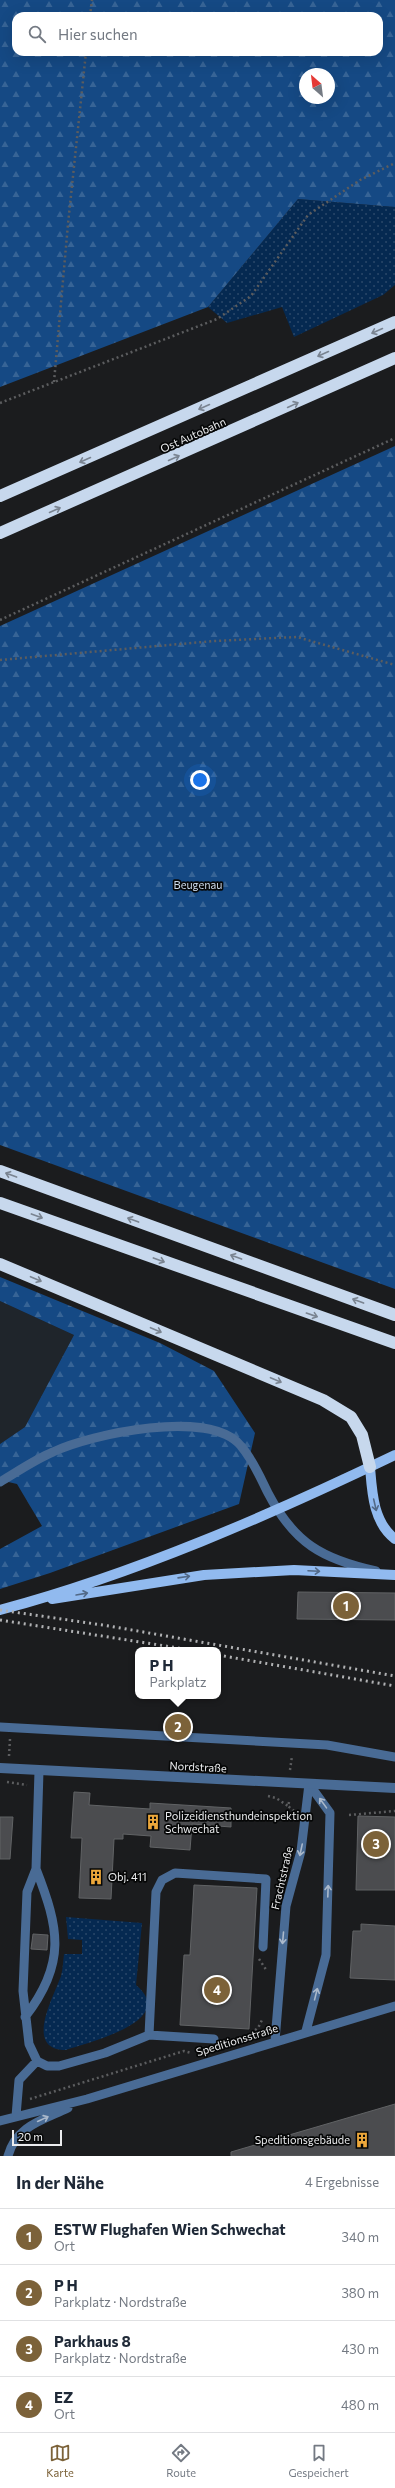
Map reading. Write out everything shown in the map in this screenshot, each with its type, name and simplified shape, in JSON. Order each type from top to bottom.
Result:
[{"type":"highway","name":"Ost Autobahn","points":[[0,496],[395,322]]},
{"type":"highway","name":"Ost Autobahn","points":[[0,533],[19,526],[395,358]]},
{"type":"highway","points":[[0,539],[19,526]]},
{"type":"highway","points":[[0,1171],[395,1315]]},
{"type":"highway","points":[[0,1203],[395,1343]]},
{"type":"highway","points":[[0,1264],[323,1400],[351,1417],[362,1435],[370,1467]]},
{"type":"main road","points":[[0,1610],[99,1578],[198,1542],[277,1510],[395,1455]]},
{"type":"main road","points":[[370,1467],[377,1514],[389,1534],[395,1539]]},
{"type":"main road","points":[[16,1605],[146,1582],[204,1575],[294,1570],[395,1575]]},
{"type":"street","name":"Nordstraße","points":[[0,1768],[395,1788]]},
{"type":"lane","points":[[0,1482],[53,1452],[104,1435],[151,1427],[197,1427],[228,1435],[240,1445],[277,1510],[292,1532],[323,1554],[351,1566],[395,1575]]},
{"type":"lane","points":[[0,1727],[327,1746],[395,1757]]},
{"type":"lane","points":[[39,1771],[36,1869],[27,1892],[23,1991],[29,2044],[36,2061],[47,2066],[59,2066],[105,2053],[149,2035],[214,2039]]},
{"type":"lane","points":[[306,2032],[326,1955],[330,1813],[309,1784]]},
{"type":"lane","name":"Frachtstraße","points":[[275,2041],[286,1906],[301,1851],[309,1784]]},
{"type":"lane","points":[[25,2017],[39,1999],[48,1979],[56,1940],[46,1896],[36,1869]]},
{"type":"lane","points":[[149,2035],[156,1892],[162,1880],[175,1873],[266,1880],[263,1947]]},
{"type":"lane","name":"Speditionsstraße","points":[[0,2120],[87,2099],[395,2006]]},
{"type":"lane","points":[[16,2116],[19,2080],[36,2061]]},
{"type":"lane","name":"Speditionsstraße","points":[[8,2156],[10,2149],[24,2128],[87,2099]]},
{"type":"path","points":[[90,12],[92,0]]},
{"type":"path","points":[[54,382],[68,224],[86,56]]},
{"type":"path","points":[[0,403],[217,319],[251,296],[308,215],[360,180],[395,163]]},
{"type":"path","points":[[0,620],[395,438]]},
{"type":"path","points":[[0,660],[214,641],[297,637],[395,665]]},
{"type":"path","points":[[9,1758],[10,1727]]},
{"type":"path","points":[[291,1775],[293,1744]]},
{"type":"path","points":[[289,1802],[288,1806],[294,1812]]},
{"type":"path","points":[[358,1813],[359,1808]]},
{"type":"path","points":[[348,1815],[395,1811]]},
{"type":"shaded area","points":[[298,199],[395,207],[395,285],[383,295],[294,337],[282,307],[227,323],[208,307]]},
{"type":"shaded area","points":[[0,1301],[74,1335],[25,1427],[0,1444]]},
{"type":"shaded area","points":[[66,1917],[142,1923],[136,1985],[146,1998],[146,2009],[139,2019],[126,2028],[93,2042],[66,2050],[53,2048],[46,2041],[44,2032],[48,2008],[61,1976],[64,1954],[82,1954],[82,1940],[68,1939]]},
{"type":"green space","points":[[0,0],[395,0],[395,207],[298,199],[208,307],[0,387]]},
{"type":"green space","name":"Beugenau","points":[[395,446],[395,1289],[0,1145],[0,626]]},
{"type":"green space","points":[[0,1277],[160,1343],[214,1371],[255,1433],[239,1504],[50,1573],[0,1589],[0,1549],[42,1526],[17,1484],[0,1480],[0,1444],[25,1427],[74,1335],[0,1301]]},
{"type":"building","points":[[298,1592],[395,1593],[395,1620],[297,1619]]},
{"type":"building","points":[[74,1792],[90,1793],[89,1805],[150,1809],[150,1803],[231,1808],[231,1827],[192,1824],[190,1850],[150,1847],[151,1836],[123,1834],[123,1839],[114,1839],[111,1899],[79,1898],[82,1838],[71,1838]]},
{"type":"building","points":[[358,1816],[395,1817],[395,1890],[356,1890]]},
{"type":"building","points":[[0,1817],[13,1817],[10,1859],[0,1859]]},
{"type":"building","points":[[194,1885],[257,1888],[249,2029],[180,2025],[184,1955],[190,1955]]},
{"type":"building","points":[[361,1924],[395,1926],[395,1980],[350,1978],[353,1931],[361,1931]]},
{"type":"building","points":[[33,1934],[48,1935],[47,1950],[31,1949]]},
{"type":"building","name":"Speditionsgebäude","points":[[395,2104],[395,2156],[231,2156],[231,2152]]},
{"type":"railway","points":[[0,1610],[109,1626],[395,1676]]},
{"type":"railway","points":[[0,1620],[172,1647]]},
{"type":"railway","points":[[221,1656],[395,1686]]},
{"type":"place","name":"ESTW Flughafen Wien Schwechat","points":[[346,1606]]},
{"type":"place","name":"P H","points":[[178,1727]]},
{"type":"place","name":"Polizeidiensthundeinspektion Schwechat","points":[[153,1822]]},
{"type":"place","name":"Parkhaus 8","points":[[376,1844]]},
{"type":"place","name":"Obj. 411","points":[[96,1877]]},
{"type":"place","name":"EZ","points":[[217,1990]]},
{"type":"place","name":"Speditionsgebäude","points":[[362,2140]]}]
